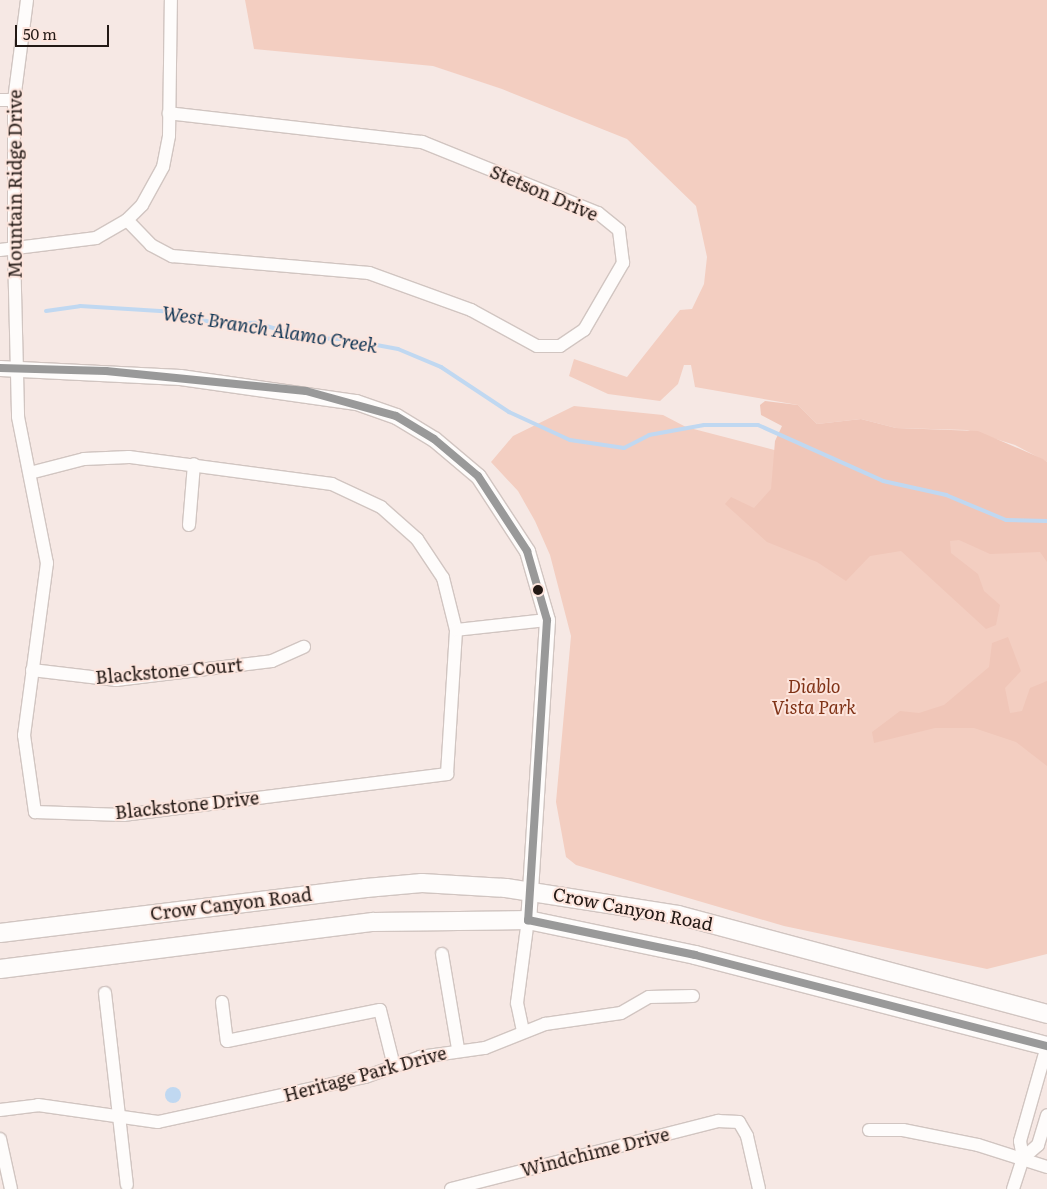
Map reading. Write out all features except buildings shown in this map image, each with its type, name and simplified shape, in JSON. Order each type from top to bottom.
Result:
[{"type":"main road","name":"Crow Canyon Road","points":[[0,933],[366,888],[422,883],[531,890],[678,915],[1047,1014]]},
{"type":"main road","name":"Crow Canyon Road","points":[[0,969],[373,922],[528,920],[694,955],[1047,1046]]},
{"type":"street","name":"Mountain Ridge Drive","points":[[18,369],[14,250],[14,100],[28,0]]},
{"type":"street","points":[[0,250],[14,250],[96,238],[127,220],[142,205],[163,167],[169,113],[171,0]]},
{"type":"street","points":[[0,100],[14,100]]},
{"type":"street","name":"Stetson Drive","points":[[127,220],[151,245],[172,256],[369,273],[471,310],[537,346],[560,346],[584,330],[624,263],[619,230],[598,213],[422,142],[169,113]]},
{"type":"street","points":[[0,368],[106,371],[306,392],[396,416],[434,439],[478,476],[526,551],[547,620],[531,890],[517,1002],[523,1031]]},
{"type":"street","name":"Blackstone Drive","points":[[18,369],[18,417],[47,563],[43,619],[32,670],[24,735],[35,812],[123,815],[447,774],[456,630],[443,578],[417,540],[381,506],[332,484],[194,464],[93,459],[30,473]]},
{"type":"street","points":[[189,525],[194,464]]},
{"type":"street","points":[[456,630],[547,620]]},
{"type":"street","name":"Blackstone Court","points":[[32,670],[116,680],[272,661],[304,647]]},
{"type":"street","points":[[442,954],[458,1049]]},
{"type":"street","points":[[105,993],[122,1118],[121,1154],[127,1185]]},
{"type":"street","name":"Heritage Park Drive","points":[[0,1110],[38,1105],[158,1122],[365,1077],[394,1066],[458,1049],[506,1043],[523,1031],[621,1013],[665,993],[693,996]]},
{"type":"street","points":[[222,1002],[227,1041],[380,1010],[394,1066]]},
{"type":"street","points":[[1013,1189],[1023,1158],[1020,1141],[1047,1046]]},
{"type":"street","points":[[1023,1158],[1038,1145],[1047,1115]]},
{"type":"street","name":"Windchime Drive","points":[[451,1189],[718,1121],[739,1122],[747,1136],[759,1189]]},
{"type":"street","points":[[869,1130],[902,1130],[1023,1158],[1047,1167]]},
{"type":"street","points":[[0,1139],[3,1173],[12,1189]]},
{"type":"green space","points":[[245,0],[1047,0],[1047,462],[1015,445],[967,430],[896,428],[861,419],[817,424],[798,405],[695,387],[691,365],[684,365],[678,384],[660,401],[608,394],[569,376],[574,359],[627,377],[680,310],[692,309],[704,284],[707,257],[696,206],[627,139],[502,89],[433,66],[254,49]]},
{"type":"green space","name":"Diablo Vista Park","points":[[574,406],[663,415],[686,427],[1047,521],[1047,954],[987,969],[784,926],[576,865],[566,857],[556,802],[571,636],[550,555],[535,521],[518,491],[491,462],[513,436]]},
{"type":"shaded area","points":[[765,401],[798,405],[817,424],[861,419],[896,428],[978,431],[1043,459],[1047,462],[1047,562],[1040,552],[990,554],[959,540],[950,541],[951,553],[978,574],[984,591],[1000,605],[996,625],[986,629],[901,551],[870,556],[846,581],[817,562],[767,542],[725,504],[731,497],[754,508],[771,489],[775,441],[782,426],[761,415],[760,405]]},
{"type":"shaded area","points":[[1008,637],[1021,671],[1005,688],[1010,713],[1022,711],[1030,688],[1047,681],[1047,766],[1016,742],[974,728],[935,728],[874,743],[872,732],[900,711],[919,713],[944,705],[989,667],[992,643]]},
{"type":"water","points":[[170,1087],[176,1087],[181,1092],[179,1101],[170,1103],[165,1098],[165,1092]]},
{"type":"waterway","name":"West Branch Alamo Creek","points":[[46,311],[80,306],[176,312],[217,324],[255,323],[310,338],[344,339],[398,349],[441,367],[509,412],[570,440],[624,448],[649,435],[704,425],[758,425],[883,481],[946,495],[1006,520],[1047,521]]},
{"type":"transit line","points":[[0,368],[106,371],[306,391],[396,416],[434,439],[478,476],[527,551],[547,620],[528,920],[695,955],[1047,1046]]}]
